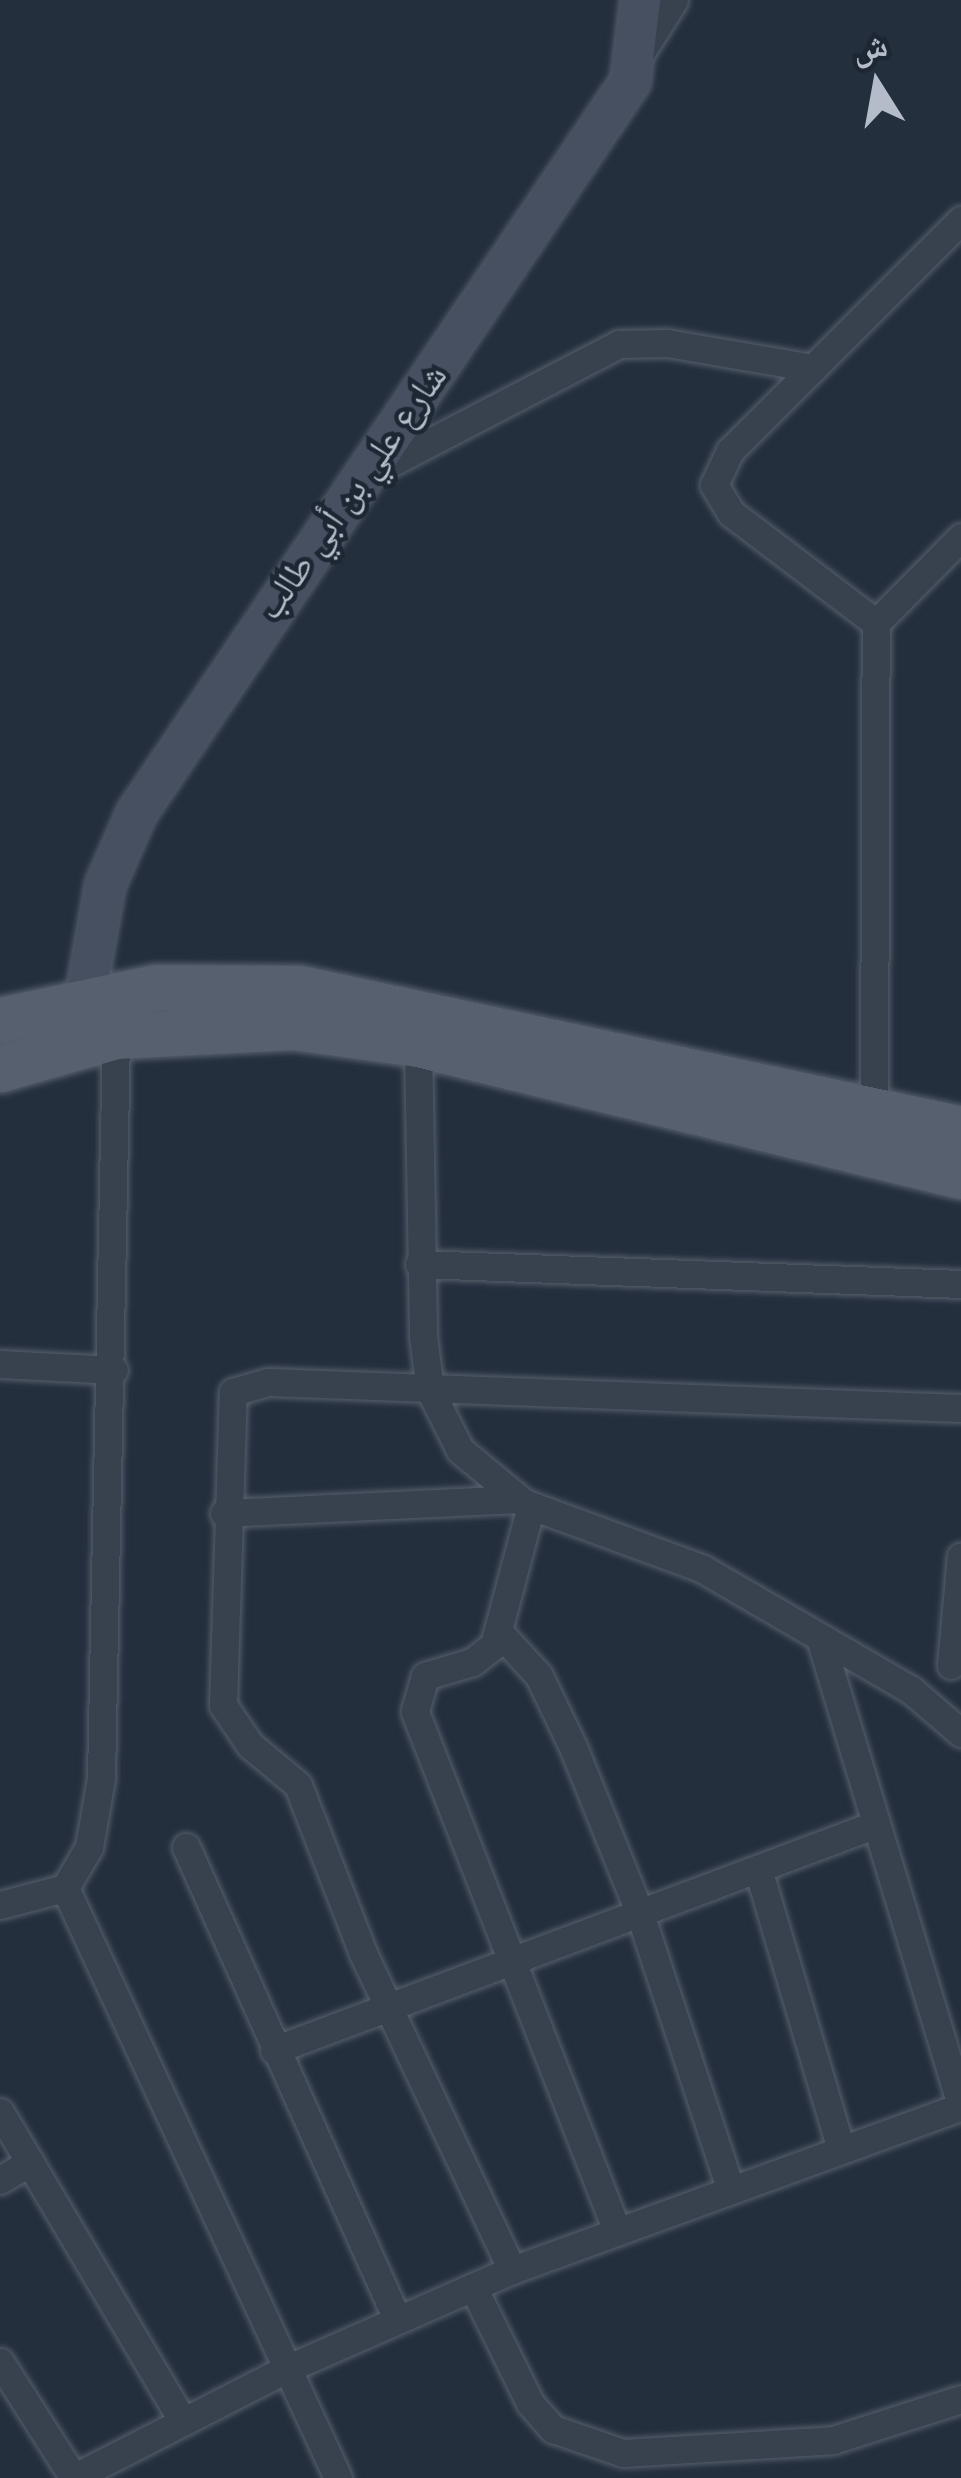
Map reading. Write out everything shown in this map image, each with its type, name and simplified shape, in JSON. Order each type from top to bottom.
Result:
[{"type":"main road","points":[[0,1020],[85,997],[228,985],[322,991],[961,1129]]},
{"type":"main road","points":[[0,1070],[116,1036],[293,1027],[418,1044],[961,1176]]},
{"type":"street","points":[[638,58],[640,0]]},
{"type":"street","points":[[638,58],[674,0]]},
{"type":"street","name":"شارع علي بن أبي طالب","points":[[85,997],[105,884],[136,813],[214,687],[370,473],[638,58]]},
{"type":"street","points":[[876,623],[715,497],[730,451],[961,220]]},
{"type":"street","points":[[370,473],[620,344],[667,344],[813,368]]},
{"type":"street","points":[[874,1112],[876,623],[961,537]]},
{"type":"street","points":[[0,1905],[64,1888],[88,1847],[101,1778],[114,1370],[116,1036]]},
{"type":"street","points":[[418,1044],[418,1264],[430,1390],[460,1450],[524,1502],[703,1569],[911,1690],[961,1733]]},
{"type":"street","points":[[418,1264],[961,1284]]},
{"type":"street","points":[[0,1364],[114,1370]]},
{"type":"street","points":[[512,2270],[386,2002],[298,1785],[250,1745],[223,1705],[224,1513],[238,1386],[961,1408]]},
{"type":"street","points":[[224,1513],[524,1502]]},
{"type":"street","points":[[524,1502],[500,1632],[485,1655],[425,1676],[415,1712],[433,1771],[516,1958],[617,2231]]},
{"type":"street","points":[[911,1690],[956,1664],[961,1556]]},
{"type":"street","points":[[500,1632],[539,1676],[640,1914],[730,2188]]},
{"type":"street","points":[[0,2362],[74,2478],[284,2370],[512,2270],[961,2106],[821,1641]]},
{"type":"street","points":[[274,2050],[386,2002],[874,1826]]},
{"type":"street","points":[[186,1847],[274,2050],[333,2163],[397,2319]]},
{"type":"street","points":[[758,1869],[841,2149]]},
{"type":"street","points":[[64,1888],[338,2478]]},
{"type":"street","points":[[0,2112],[183,2421]]},
{"type":"street","points":[[0,2180],[30,2162]]},
{"type":"street","points":[[473,2287],[530,2403],[553,2429],[623,2453],[712,2464],[833,2440],[961,2398]]}]
